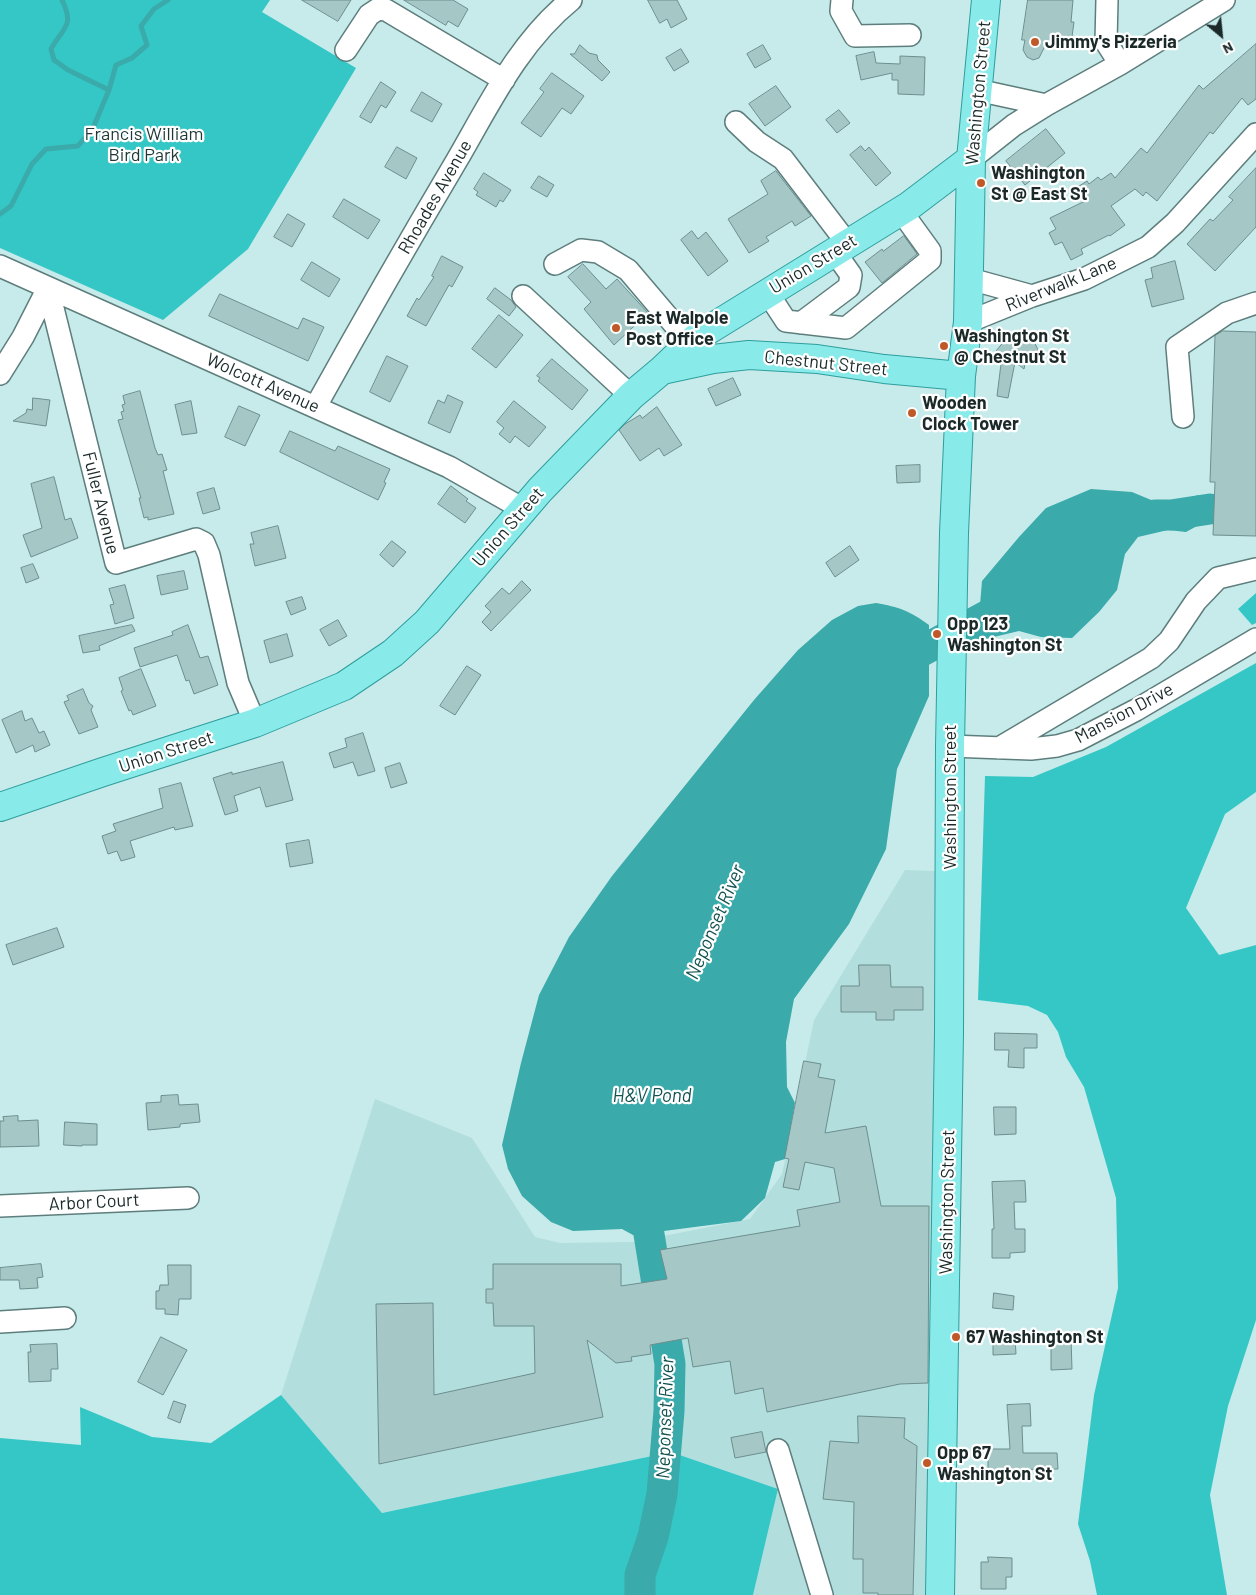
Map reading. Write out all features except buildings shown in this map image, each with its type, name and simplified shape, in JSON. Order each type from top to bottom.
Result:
[{"type":"main road","name":"Washington Street","points":[[940,1595],[950,999],[950,746],[954,559],[961,376],[968,322],[970,278],[971,159],[986,0]]},
{"type":"main road","name":"Union Street","points":[[0,807],[255,723],[344,686],[393,653],[427,622],[523,509],[631,396],[697,337],[767,292],[901,211],[971,159]]},
{"type":"main road","name":"Chestnut Street","points":[[662,370],[713,359],[749,355],[817,359],[884,370],[961,376]]},
{"type":"street","name":"Rhoades Avenue","points":[[316,406],[520,53],[548,20],[571,0]]},
{"type":"street","points":[[842,0],[842,11],[855,36],[910,35]]},
{"type":"street","points":[[1107,0],[1106,42],[1120,64]]},
{"type":"street","points":[[971,159],[1014,125],[1120,64],[1210,4]]},
{"type":"street","points":[[346,50],[369,15],[378,9],[386,10],[504,80]]},
{"type":"street","points":[[977,90],[1046,105]]},
{"type":"street","points":[[736,122],[757,142],[782,159],[841,247],[851,275],[849,287],[801,323]]},
{"type":"street","name":"Riverwalk Lane","points":[[968,322],[1032,296],[1084,279],[1148,247],[1175,223],[1256,134]]},
{"type":"street","points":[[767,292],[786,320],[846,328],[930,260],[930,251],[901,211]]},
{"type":"street","points":[[555,264],[581,250],[598,252],[628,270],[690,343]]},
{"type":"street","name":"Wolcott Avenue","points":[[0,266],[449,467],[523,509]]},
{"type":"street","points":[[970,278],[1032,296]]},
{"type":"street","points":[[0,374],[23,337],[48,288]]},
{"type":"street","name":"Fuller Avenue","points":[[48,288],[116,563],[196,539],[204,544],[209,555],[238,683],[255,723]]},
{"type":"street","points":[[523,296],[631,396]]},
{"type":"street","points":[[1183,417],[1177,347],[1227,314],[1256,303]]},
{"type":"street","points":[[998,748],[1151,658],[1169,641],[1196,601],[1218,578],[1256,569]]},
{"type":"street","name":"Mansion Drive","points":[[950,746],[1031,749],[1057,746],[1078,740],[1136,710],[1256,639]]},
{"type":"street","name":"Arbor Court","points":[[0,1206],[188,1198]]},
{"type":"street","points":[[0,1322],[65,1318]]},
{"type":"street","points":[[778,1450],[822,1595]]},
{"type":"shaded area","points":[[905,870],[935,871],[937,986],[934,1595],[753,1595],[778,1489],[671,1452],[382,1513],[281,1395],[375,1099],[472,1138],[535,1237],[560,1243],[633,1242],[750,1219],[782,1174],[814,1020]]},
{"type":"green space","name":"Francis William Bird Park","points":[[0,0],[270,0],[262,12],[356,68],[248,249],[163,320],[0,248]]},
{"type":"green space","points":[[1256,593],[1256,623],[1252,625],[1238,609]]},
{"type":"green space","points":[[1256,663],[1256,792],[1225,814],[1186,908],[1219,955],[1256,945],[1256,1320],[1228,1406],[1210,1495],[1227,1595],[1097,1595],[1090,1561],[1078,1524],[1094,1395],[1118,1288],[1116,1198],[1084,1087],[1066,1057],[1058,1032],[1047,1015],[1028,1006],[978,1000],[985,776],[1033,777],[1106,747]]},
{"type":"green space","points":[[281,1395],[382,1513],[671,1452],[778,1489],[753,1595],[0,1595],[0,1438],[81,1445],[80,1407],[152,1437],[211,1443]]},
{"type":"water","points":[[1091,489],[1132,492],[1168,507],[1198,495],[1197,526],[1186,532],[1168,530],[1138,537],[1125,554],[1117,590],[1099,612],[1072,638],[1041,637],[1019,631],[977,641],[982,581],[1046,508]]},
{"type":"water","name":"H&V Pond","points":[[876,603],[904,610],[929,625],[929,696],[897,769],[886,849],[849,924],[794,999],[786,1042],[787,1087],[795,1103],[785,1159],[775,1162],[765,1198],[741,1221],[633,1235],[622,1229],[573,1231],[551,1222],[522,1196],[508,1169],[502,1145],[539,995],[569,937],[612,876],[754,700],[798,650],[832,620],[858,606]]},
{"type":"waterway","points":[[62,0],[66,9],[67,22],[51,49],[54,60],[68,70],[109,90]]},
{"type":"waterway","points":[[0,214],[11,206],[32,164],[46,149],[78,146],[93,128],[109,90],[116,65],[132,58],[147,45],[141,26],[154,9],[168,0]]},
{"type":"waterway","name":"Neponset River","points":[[1155,515],[1171,515],[1210,509]]},
{"type":"waterway","name":"Neponset River","points":[[892,667],[994,612],[1013,594]]},
{"type":"waterway","name":"Neponset River","points":[[640,1595],[640,1575],[653,1537],[662,1494],[669,1411],[670,1364],[642,1191]]},
{"type":"place","name":"Jimmy's Pizzeria","points":[[1035,42]]},
{"type":"place","name":"Washington St @ East St","points":[[981,183]]},
{"type":"place","name":"East Walpole Post Office","points":[[616,328]]},
{"type":"place","name":"Washington St @ Chestnut St","points":[[944,346]]},
{"type":"place","name":"Wooden Clock Tower","points":[[912,413]]},
{"type":"place","name":"Opp 123 Washington St","points":[[937,634]]},
{"type":"place","name":"67 Washington St","points":[[956,1337]]},
{"type":"place","name":"Opp 67 Washington St","points":[[927,1463]]}]
